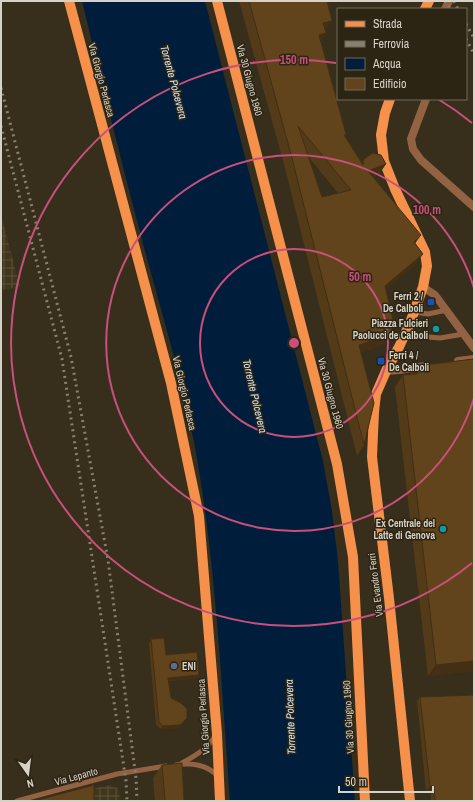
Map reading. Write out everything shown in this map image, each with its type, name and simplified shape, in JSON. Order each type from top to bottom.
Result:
[{"type":"main road","name":"Via Giorgio Perlasca","points":[[69,1],[171,383],[199,516],[217,734],[220,801]]},
{"type":"main road","name":"Via 30 Giugno 1960","points":[[217,1],[337,464],[353,557],[365,801]]},
{"type":"main road","name":"Via Evandro Ferri","points":[[390,100],[385,113],[381,135],[384,161],[395,189],[425,252],[427,266],[423,287],[405,335],[376,394],[372,457],[389,598],[410,801]]},
{"type":"street","points":[[426,100],[411,139],[413,149],[421,160],[474,207]]},
{"type":"street","points":[[423,287],[435,295],[474,348]]},
{"type":"street","points":[[452,362],[474,359]]},
{"type":"street","points":[[386,371],[431,365]]},
{"type":"lane","points":[[414,312],[428,314],[447,310]]},
{"type":"lane","points":[[405,335],[440,338],[464,334]]},
{"type":"lane","points":[[181,764],[204,749],[217,734]]},
{"type":"lane","points":[[181,764],[196,764],[206,767],[219,777]]},
{"type":"lane","name":"Via Lepanto","points":[[17,801],[117,774],[181,764]]},
{"type":"shaded area","points":[[1,215],[20,287],[1,290]]},
{"type":"shaded area","points":[[111,785],[119,789],[120,801],[44,801],[91,789]]},
{"type":"water","name":"Torrente Polcevera","points":[[82,1],[205,1],[323,461],[332,511],[338,561],[355,801],[230,801],[213,576],[208,531],[194,442],[176,364],[141,236]]},
{"type":"building","points":[[249,1],[327,1],[332,21],[323,23],[326,33],[319,35],[346,134],[344,135],[363,165],[364,159],[373,153],[381,155],[386,164],[368,171],[421,235],[414,242],[423,254],[385,286],[394,324],[390,335],[359,345],[374,403],[364,445],[292,158]],"holes":[[[298,126],[351,190],[322,197]]]},
{"type":"building","name":"Ex Centrale del Latte di Genova","points":[[474,359],[474,661],[436,665],[403,375],[417,374],[416,366]]},
{"type":"building","points":[[164,638],[166,655],[197,652],[199,675],[168,678],[171,698],[181,703],[187,709],[187,718],[180,725],[163,726],[159,722],[151,639]]},
{"type":"building","points":[[474,695],[474,801],[435,801],[434,786],[430,786],[420,697]]},
{"type":"building","points":[[182,763],[184,801],[165,801],[162,765]]},
{"type":"building","points":[[94,785],[94,801],[34,801]]},
{"type":"railway","points":[[445,1],[449,8]]},
{"type":"railway","points":[[454,1],[458,8]]},
{"type":"railway","points":[[467,26],[474,38]]},
{"type":"railway","points":[[467,41],[474,54]]},
{"type":"railway","points":[[1,88],[71,357],[108,560],[136,778],[137,801]]},
{"type":"railway","points":[[1,126],[62,359],[126,781],[127,801]]},
{"type":"place","name":"Ferri 2 / De Calboli","points":[[431,302]]},
{"type":"place","name":"Piazza Fulcieri Paolucci de Calboli","points":[[436,329]]},
{"type":"place","name":"Ferri 4 / De Calboli","points":[[381,361]]},
{"type":"place","name":"Ex Centrale del Latte di Genova","points":[[443,529]]},
{"type":"place","name":"ENI","points":[[174,666]]}]
